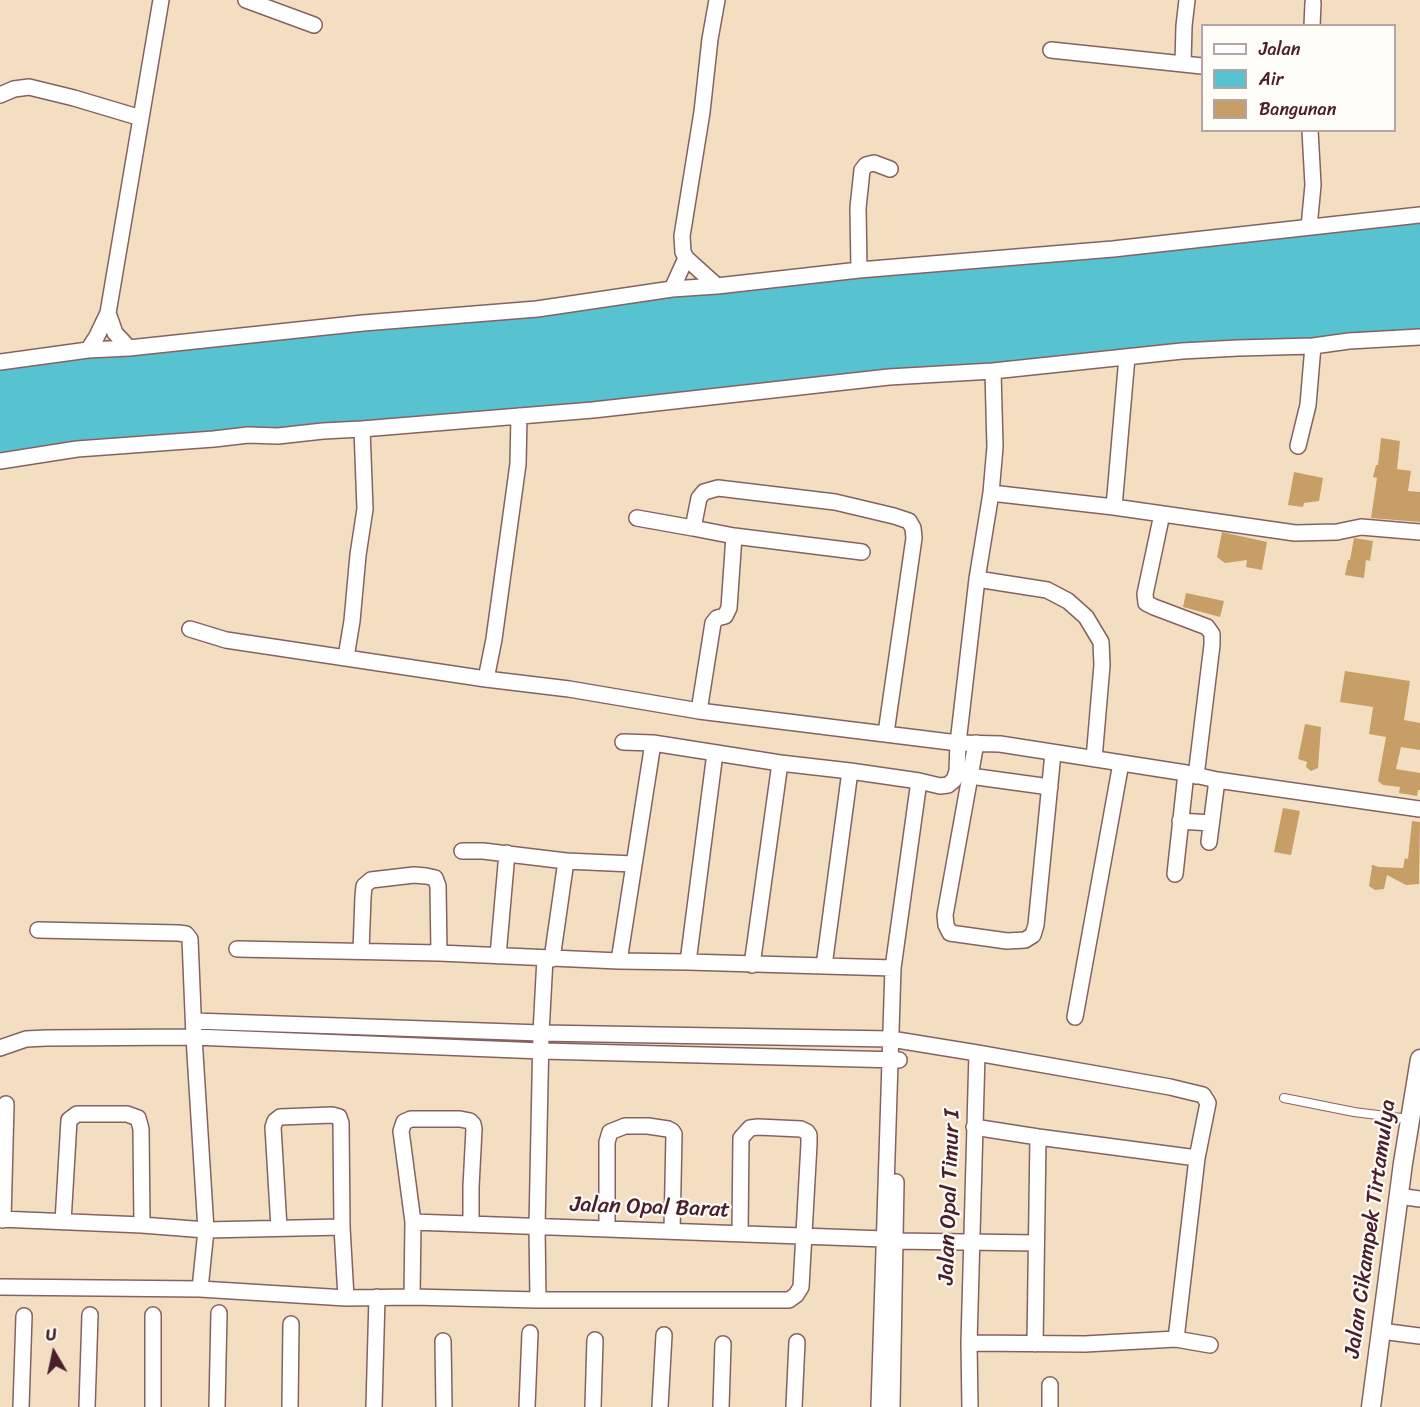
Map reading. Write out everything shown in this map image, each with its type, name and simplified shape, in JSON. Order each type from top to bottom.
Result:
[{"type":"street","points":[[88,350],[108,313],[161,0]]},
{"type":"street","points":[[246,0],[314,25]]},
{"type":"street","points":[[717,0],[682,236],[683,252],[686,258],[717,286]]},
{"type":"street","points":[[1183,64],[1187,0]]},
{"type":"street","points":[[1312,24],[1313,3]]},
{"type":"street","points":[[1050,50],[1201,66]]},
{"type":"street","points":[[0,95],[14,89],[29,87],[141,118]]},
{"type":"street","points":[[1309,227],[1313,185],[1310,132]]},
{"type":"street","points":[[859,270],[858,208],[862,170],[866,165],[874,163],[890,169]]},
{"type":"street","points":[[0,362],[88,350],[129,348],[363,323],[537,309],[672,289],[859,270],[1113,249],[1420,215]]},
{"type":"street","points":[[672,289],[686,258]]},
{"type":"street","points":[[108,313],[115,333],[129,348]]},
{"type":"street","points":[[0,460],[77,449],[248,435],[278,436],[592,410],[889,377],[993,371],[1182,351],[1314,346],[1349,341],[1420,337]]},
{"type":"street","points":[[1298,446],[1308,405],[1314,346]]},
{"type":"street","points":[[1114,507],[1126,357]]},
{"type":"street","points":[[623,742],[653,743],[780,763],[919,781],[940,786],[948,785],[954,780],[957,771],[958,743],[977,579],[991,493],[995,447],[993,371]]},
{"type":"street","points":[[486,679],[518,464],[519,416]]},
{"type":"street","points":[[346,657],[365,509],[362,429]]},
{"type":"street","points":[[693,528],[699,498],[704,492],[718,488],[835,502],[909,521],[913,528],[914,538],[886,734]]},
{"type":"street","points":[[991,493],[1114,507],[1295,533],[1337,532],[1361,527],[1420,532]]},
{"type":"street","points":[[1162,514],[1145,594],[1146,603],[1207,627],[1212,634],[1191,775],[1180,821],[1175,874]]},
{"type":"street","points":[[637,518],[734,536],[862,552]]},
{"type":"street","points":[[699,711],[713,623],[717,618],[725,616],[729,608],[734,536]]},
{"type":"street","points":[[977,579],[1047,590],[1068,601],[1086,617],[1101,642],[1102,665],[1094,759]]},
{"type":"street","points":[[190,629],[226,640],[486,679],[569,689],[699,711],[958,743],[1000,744],[1216,780],[1420,809]]},
{"type":"street","points":[[619,961],[653,743]]},
{"type":"street","points":[[976,743],[945,915],[950,933],[959,935],[1007,941],[1025,940],[1033,935],[1053,753]]},
{"type":"street","points":[[688,962],[715,753]]},
{"type":"street","points":[[752,965],[780,763]]},
{"type":"street","points":[[1075,1017],[1121,763]]},
{"type":"street","points":[[824,966],[850,771]]},
{"type":"street","points":[[970,776],[1050,787]]},
{"type":"street","points":[[1209,842],[1216,780]]},
{"type":"street","points":[[892,1407],[890,1240],[895,1040],[893,968],[919,781]]},
{"type":"street","points":[[1180,821],[1211,823]]},
{"type":"street","points":[[462,851],[507,853],[566,861],[633,864]]},
{"type":"street","points":[[498,956],[507,853]]},
{"type":"street","points":[[538,1300],[537,1227],[541,1033],[548,958],[566,861]]},
{"type":"street","points":[[361,951],[364,886],[371,880],[414,875],[435,878],[438,886],[439,954]]},
{"type":"street","points":[[38,930],[178,933],[186,934],[190,939],[206,1230],[200,1289]]},
{"type":"street","points":[[237,949],[893,968]]},
{"type":"street","points":[[194,1029],[542,1051],[894,1060]]},
{"type":"street","points":[[0,1048],[26,1039],[194,1029],[895,1040],[1170,1087],[1203,1095],[1208,1103],[1197,1158],[1176,1339]]},
{"type":"street","name":"Jalan Opal Timur I","points":[[970,1407],[969,1343],[977,1053]]},
{"type":"street","name":"Jalan Cikampek Tirtamulya","points":[[1371,1407],[1390,1274],[1398,1196],[1420,1059]]},
{"type":"street","points":[[6,1104],[2,1219],[206,1230],[342,1227]]},
{"type":"street","points":[[63,1222],[69,1120],[76,1114],[127,1114],[138,1118],[141,1128],[142,1225]]},
{"type":"street","points":[[279,1228],[273,1127],[275,1121],[280,1117],[339,1117],[346,1298]]},
{"type":"street","points":[[412,1297],[413,1222],[401,1131],[404,1122],[411,1119],[459,1119],[474,1124],[471,1224]]},
{"type":"street","points":[[607,1229],[607,1142],[610,1132],[625,1126],[663,1128],[672,1131],[674,1140],[672,1231]]},
{"type":"street","points":[[0,1287],[200,1289],[346,1298],[789,1300],[801,1287],[809,1144],[807,1132],[801,1129],[758,1126],[750,1128],[741,1138],[740,1234]]},
{"type":"street","points":[[974,1127],[1197,1158]]},
{"type":"street","points":[[1035,1344],[1038,1137]]},
{"type":"street","points":[[1398,1196],[1420,1199]]},
{"type":"street","name":"Jalan Opal Barat","points":[[413,1222],[890,1240],[1036,1243]]},
{"type":"street","points":[[879,1407],[890,1240]]},
{"type":"street","points":[[375,1407],[377,1297]]},
{"type":"street","points":[[217,1407],[219,1313]]},
{"type":"street","points":[[87,1407],[90,1315]]},
{"type":"street","points":[[153,1315],[153,1407]]},
{"type":"street","points":[[21,1407],[24,1316]]},
{"type":"street","points":[[290,1407],[291,1324]]},
{"type":"street","points":[[1381,1331],[1420,1336]]},
{"type":"street","points":[[527,1407],[530,1333]]},
{"type":"street","points":[[660,1407],[664,1335]]},
{"type":"street","points":[[969,1343],[1085,1344],[1176,1339],[1210,1345]]},
{"type":"street","points":[[593,1407],[595,1340]]},
{"type":"street","points":[[443,1341],[444,1407]]},
{"type":"street","points":[[794,1407],[797,1342]]},
{"type":"street","points":[[721,1407],[723,1344]]},
{"type":"street","points":[[1050,1385],[1050,1407]]},
{"type":"lane","points":[[1284,1098],[1354,1112],[1411,1120]]},
{"type":"water","points":[[1420,215],[1420,337],[0,461],[0,362]]},
{"type":"building","points":[[1381,438],[1400,441],[1397,469],[1411,471],[1408,491],[1420,492],[1420,522],[1371,518],[1377,478],[1373,477],[1376,465],[1378,465]]},
{"type":"building","points":[[1294,472],[1323,478],[1319,501],[1304,503],[1303,507],[1288,505]]},
{"type":"building","points":[[1222,532],[1267,542],[1262,570],[1246,567],[1247,560],[1225,563],[1217,557]]},
{"type":"building","points":[[1354,538],[1373,541],[1370,561],[1366,560],[1364,578],[1345,575]]},
{"type":"building","points":[[1186,593],[1224,601],[1220,617],[1183,607]]},
{"type":"building","points":[[1345,671],[1410,681],[1404,720],[1420,723],[1420,750],[1401,747],[1396,769],[1420,773],[1420,790],[1417,796],[1399,793],[1400,787],[1383,785],[1378,781],[1386,737],[1369,734],[1373,707],[1340,702]]},
{"type":"building","points":[[1305,724],[1321,727],[1318,768],[1311,771],[1306,767],[1307,762],[1298,759]]},
{"type":"building","points":[[1283,808],[1300,811],[1291,855],[1274,852]]},
{"type":"building","points":[[1412,821],[1420,822],[1419,884],[1406,885],[1387,875],[1384,889],[1375,890],[1369,886],[1371,866],[1403,868],[1405,858],[1408,859]]}]
